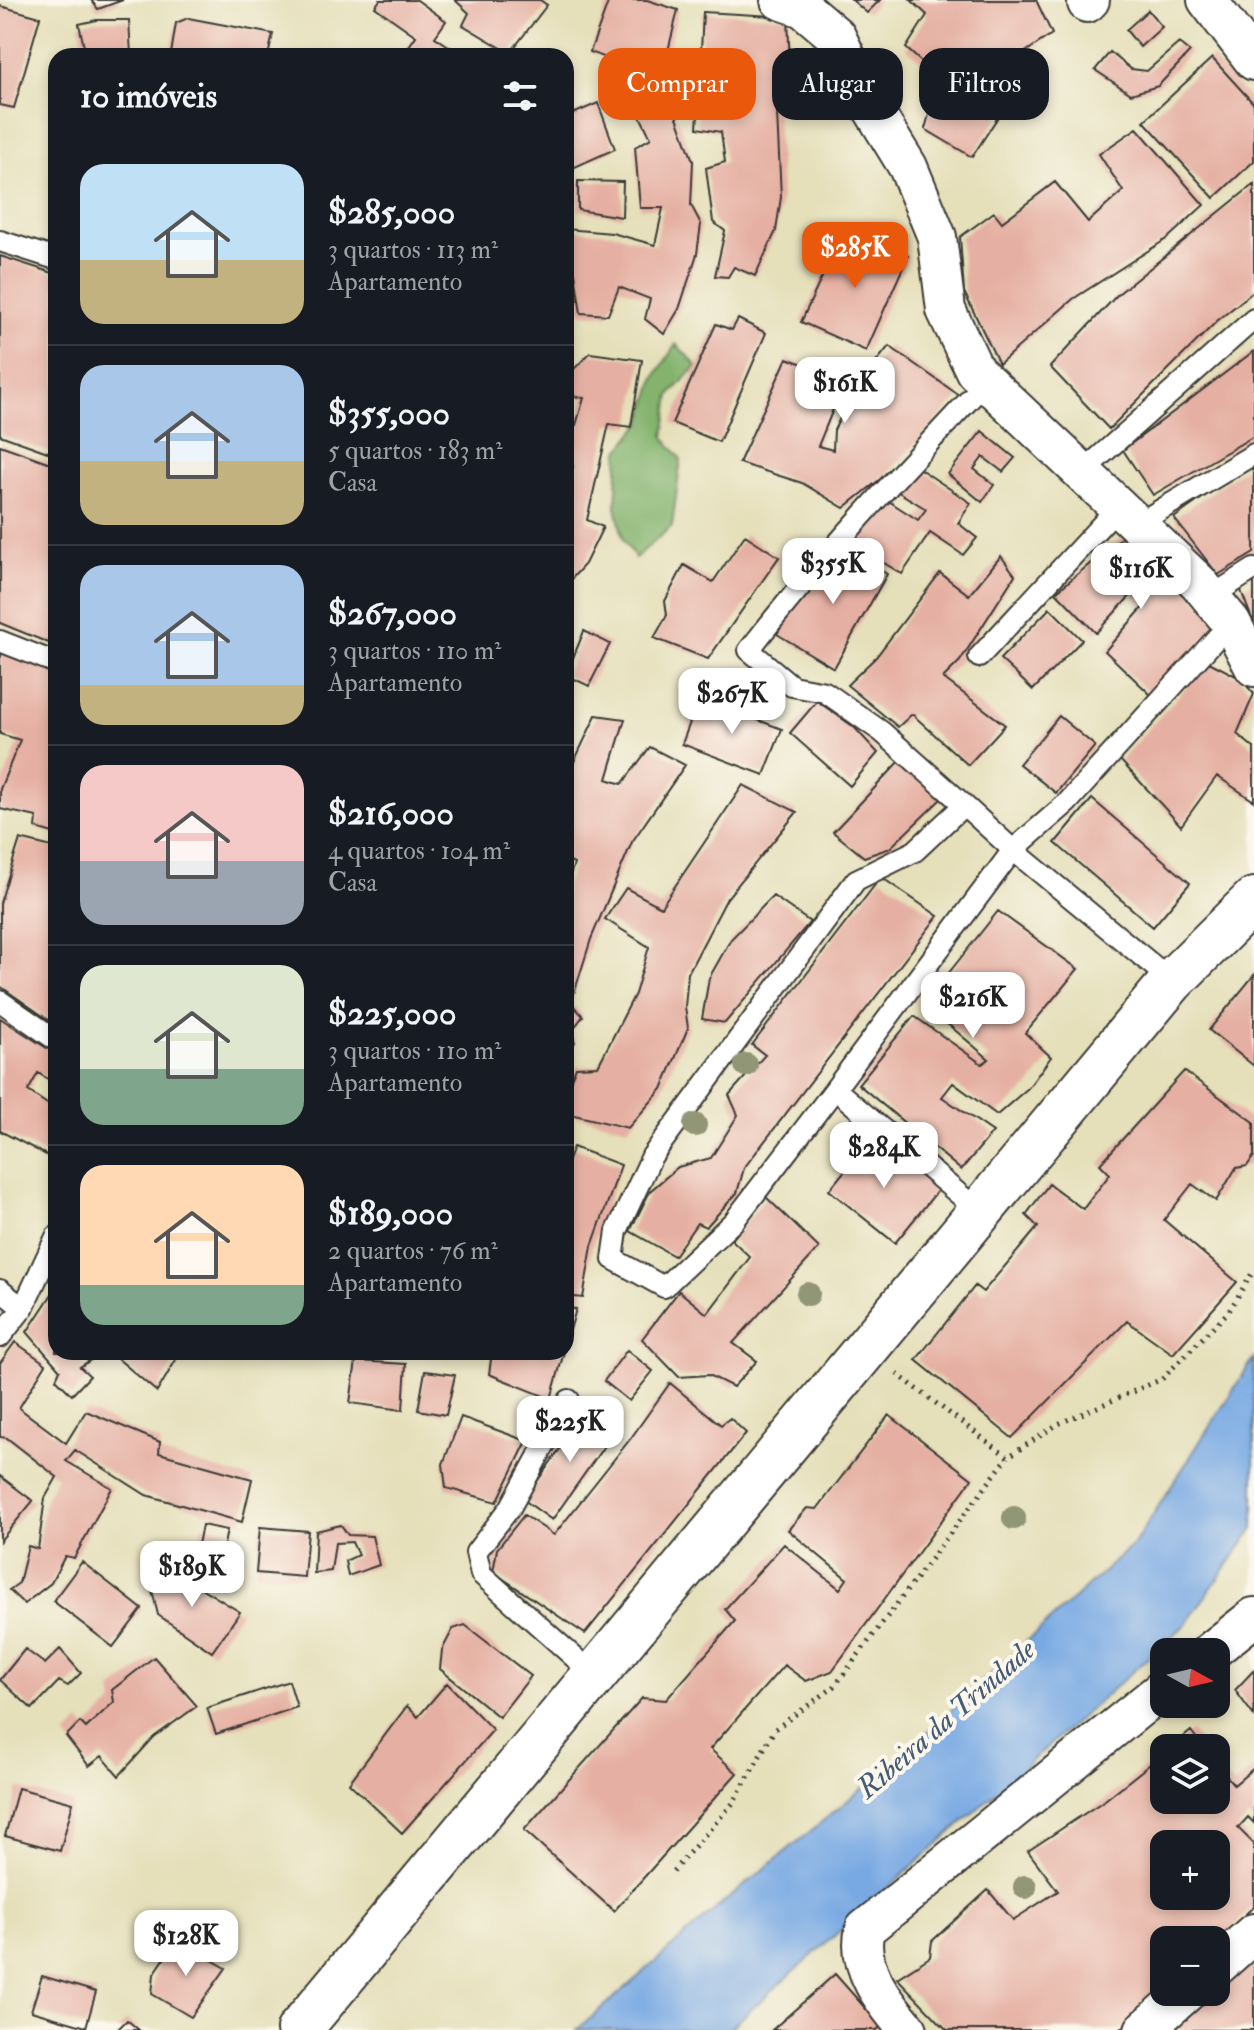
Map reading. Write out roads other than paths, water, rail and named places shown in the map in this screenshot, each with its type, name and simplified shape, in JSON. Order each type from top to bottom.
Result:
[{"type":"street","points":[[780,0],[803,8],[836,36],[867,100],[908,167],[937,237],[946,310],[975,371],[1128,516],[1220,609],[1254,667]]},
{"type":"street","points":[[1207,0],[1249,42]]},
{"type":"street","points":[[299,2030],[1172,981],[1254,900]]},
{"type":"street","points":[[1228,1638],[1254,1617]]},
{"type":"street","points":[[902,2028],[862,1959],[865,1929],[1150,1699]]},
{"type":"street","points":[[1230,1954],[1254,1933]]},
{"type":"street","points":[[1144,2030],[1171,2006]]},
{"type":"lane","points":[[0,241],[48,256]]},
{"type":"lane","points":[[1081,473],[1254,319]]},
{"type":"lane","points":[[986,382],[798,587],[749,650],[792,686],[825,692],[882,732],[1013,850],[1172,981]]},
{"type":"lane","points":[[979,657],[1128,516],[1254,454]]},
{"type":"lane","points":[[964,805],[915,851],[856,880],[652,1156],[617,1231],[613,1259],[664,1287],[734,1221],[1013,850],[1067,803],[1254,569]]},
{"type":"lane","points":[[0,641],[48,660]]},
{"type":"lane","points":[[0,1001],[48,1034]]},
{"type":"lane","points":[[835,1089],[980,1212]]},
{"type":"lane","points":[[0,1337],[23,1308],[48,1254]]},
{"type":"lane","points":[[0,1290],[23,1308]]},
{"type":"lane","points":[[569,1400],[510,1508],[476,1552],[481,1574],[594,1675]]},
{"type":"water","name":"Ribeira da Trindade","points":[[1254,1358],[1254,1528],[1185,1625],[1170,1638],[1150,1638],[1150,1656],[728,2030],[577,2030],[717,1908],[892,1764],[1134,1544]]}]
